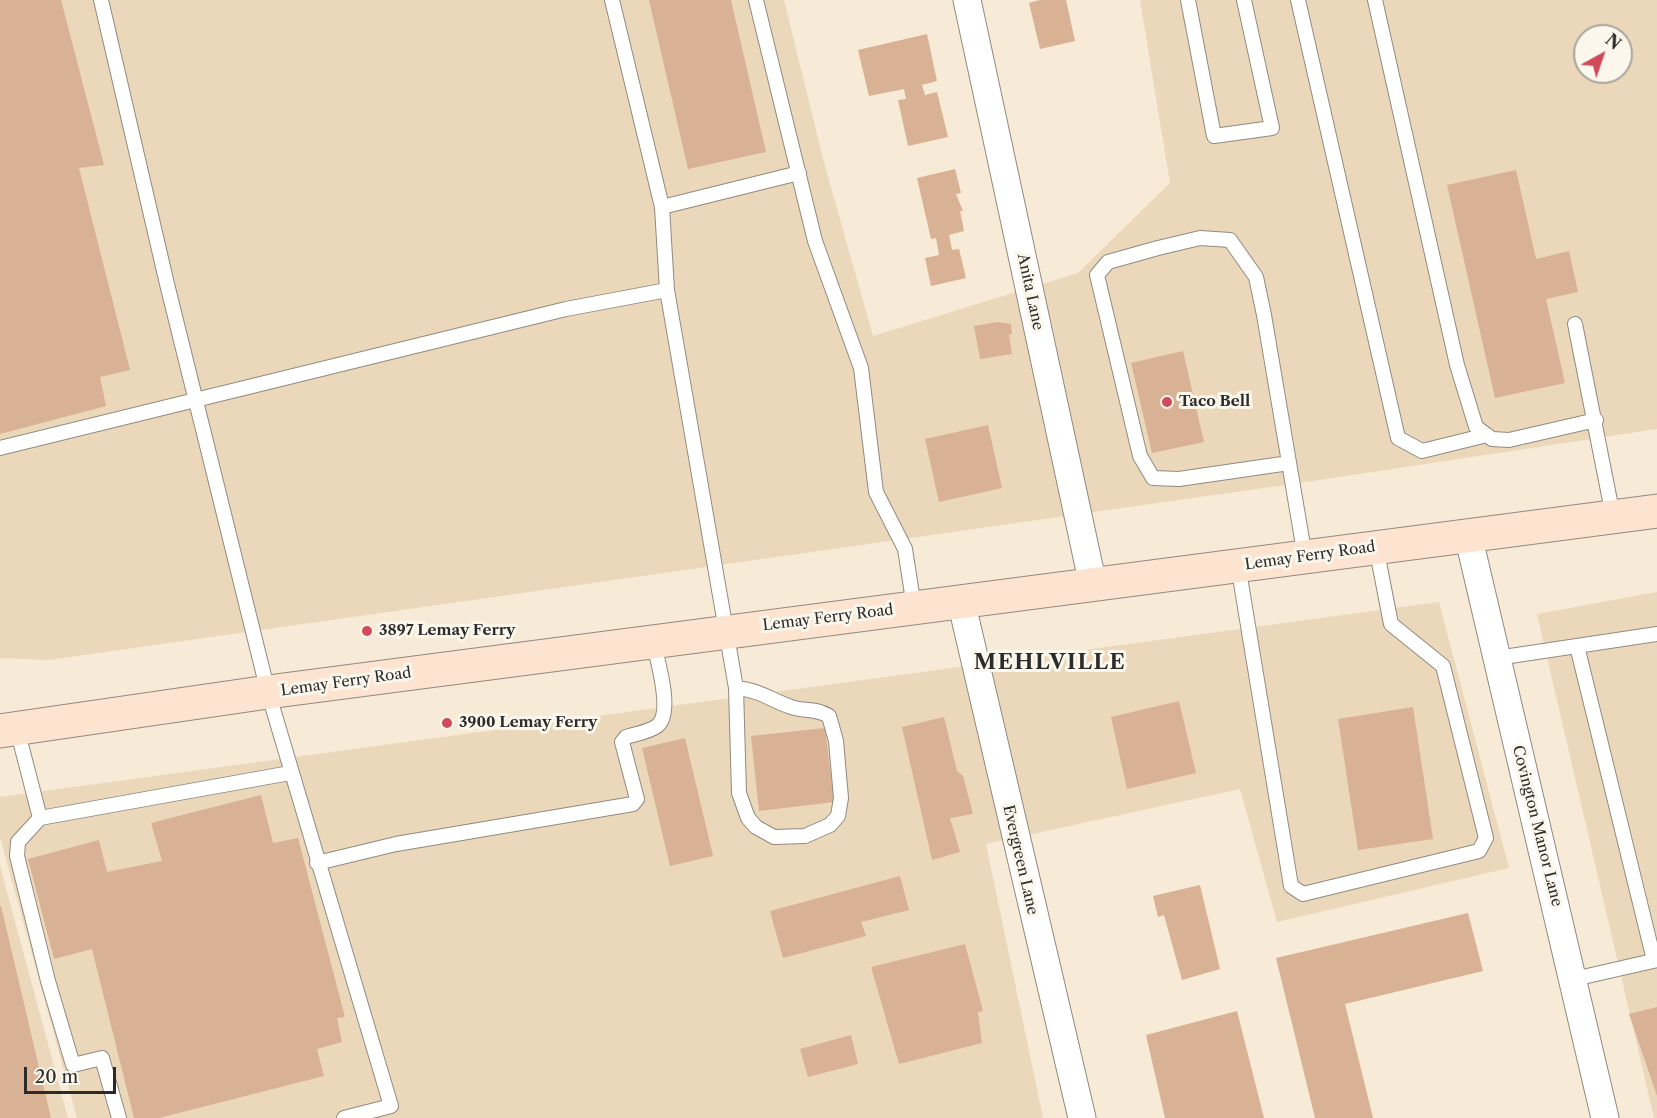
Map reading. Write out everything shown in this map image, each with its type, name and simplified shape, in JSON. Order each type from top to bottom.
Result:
[{"type":"main road","name":"Lemay Ferry Road","points":[[9,730],[268,692],[1657,511]]},
{"type":"street","name":"Anita Lane","points":[[967,0],[1093,585]]},
{"type":"street","name":"Covington Manor Lane","points":[[1468,535],[1605,1118]]},
{"type":"street","name":"Evergreen Lane","points":[[962,601],[1082,1118]]},
{"type":"lane","points":[[101,0],[268,692],[290,773],[391,1106],[345,1118]]},
{"type":"lane","points":[[612,0],[662,207],[667,290],[694,454],[728,631],[736,688],[739,793],[748,818],[756,827],[774,837],[805,836],[830,825],[838,816],[842,798],[834,725],[829,716],[814,708],[794,708],[758,691],[736,688]]},
{"type":"lane","points":[[756,0],[815,241],[861,368],[876,492],[906,549],[914,607]]},
{"type":"lane","points":[[1188,0],[1214,136],[1272,128],[1244,0]]},
{"type":"lane","points":[[1298,0],[1398,438],[1422,451],[1486,435]]},
{"type":"lane","points":[[1376,0],[1457,365],[1476,427],[1492,439],[1509,440],[1596,420]]},
{"type":"lane","points":[[662,207],[799,173]]},
{"type":"lane","points":[[1289,463],[1179,479],[1153,478],[1140,456],[1097,275],[1108,262],[1200,238],[1230,240],[1256,277],[1289,463],[1305,557]]},
{"type":"lane","points":[[0,448],[566,309],[667,290]]},
{"type":"lane","points":[[1575,324],[1596,420],[1613,516]]},
{"type":"lane","points":[[1238,565],[1291,886],[1303,894],[1479,850],[1486,838],[1443,666],[1391,624],[1376,547]]},
{"type":"lane","points":[[1497,658],[1657,634]]},
{"type":"lane","points":[[317,863],[396,844],[633,804],[637,799],[622,742],[626,737],[657,726],[664,715],[665,699],[653,641]]},
{"type":"lane","points":[[1574,980],[1656,960],[1577,646]]},
{"type":"lane","points":[[9,730],[39,818]]},
{"type":"lane","points":[[120,1118],[102,1058],[73,1065],[48,981],[17,856],[18,842],[39,818],[290,773]]},
{"type":"shaded area","points":[[0,0],[784,0],[823,159],[873,336],[1078,273],[1170,183],[1140,0],[1657,0],[1657,429],[1313,481],[49,660],[0,658]]},
{"type":"shaded area","points":[[1657,592],[1657,1118],[1654,1118],[1537,614]]},
{"type":"shaded area","points":[[1439,602],[1509,868],[1277,922],[1240,789],[986,844],[1043,1118],[77,1118],[0,837],[0,797]]},
{"type":"shaded area","points":[[0,866],[68,1118],[0,1118]]},
{"type":"building","points":[[0,0],[61,0],[104,165],[79,168],[130,370],[100,377],[106,406],[0,434]]},
{"type":"building","points":[[649,0],[731,0],[766,152],[688,169]]},
{"type":"building","points":[[1040,0],[1066,0],[1075,41],[1040,49],[1029,3]]},
{"type":"building","points":[[927,34],[937,81],[922,85],[925,95],[937,92],[948,137],[908,146],[898,100],[906,99],[904,89],[869,96],[858,50]]},
{"type":"building","points":[[955,169],[961,193],[956,194],[963,211],[960,211],[964,231],[949,235],[952,250],[959,249],[966,278],[931,286],[925,258],[939,255],[936,238],[931,239],[917,178]]},
{"type":"building","points":[[1516,170],[1536,259],[1569,251],[1578,292],[1546,299],[1565,383],[1495,398],[1447,185]]},
{"type":"building","points":[[998,322],[1011,324],[1012,334],[1009,335],[1012,354],[980,359],[974,326]]},
{"type":"building","name":"Taco Bell","points":[[1183,351],[1204,442],[1152,453],[1131,363]]},
{"type":"building","points":[[988,425],[1002,488],[939,502],[925,439]]},
{"type":"building","points":[[1179,701],[1196,773],[1127,789],[1111,717]]},
{"type":"building","points":[[1413,707],[1433,839],[1358,850],[1338,719]]},
{"type":"building","points":[[944,717],[957,771],[963,776],[973,814],[950,818],[960,852],[932,860],[902,727]]},
{"type":"building","points":[[825,728],[834,802],[759,811],[751,736]]},
{"type":"building","points":[[685,738],[713,856],[670,866],[642,748]]},
{"type":"building","points":[[261,795],[273,843],[298,838],[345,1017],[337,1018],[342,1042],[317,1049],[324,1076],[159,1118],[134,1118],[92,949],[54,959],[28,859],[99,840],[107,872],[162,861],[151,823]]},
{"type":"building","points":[[900,876],[909,910],[861,922],[866,936],[783,958],[770,911]]},
{"type":"building","points":[[1200,885],[1220,969],[1182,980],[1164,915],[1158,917],[1153,896]]},
{"type":"building","points":[[1,906],[51,1118],[0,1118]]},
{"type":"building","points":[[1468,913],[1483,971],[1345,1004],[1373,1118],[1315,1118],[1276,958]]},
{"type":"building","points":[[965,944],[983,1011],[978,1012],[982,1043],[899,1064],[871,967]]},
{"type":"building","points":[[1657,1007],[1657,1096],[1629,1014]]},
{"type":"building","points":[[1237,1011],[1264,1118],[1165,1118],[1146,1035]]},
{"type":"building","points":[[851,1035],[858,1064],[808,1077],[800,1049]]},
{"type":"place","name":"Taco Bell","points":[[1167,402]]},
{"type":"place","name":"3897 Lemay Ferry","points":[[367,631]]},
{"type":"place","name":"3900 Lemay Ferry","points":[[447,723]]},
{"type":"district","name":"MEHLVILLE","points":[[1050,663]]}]
